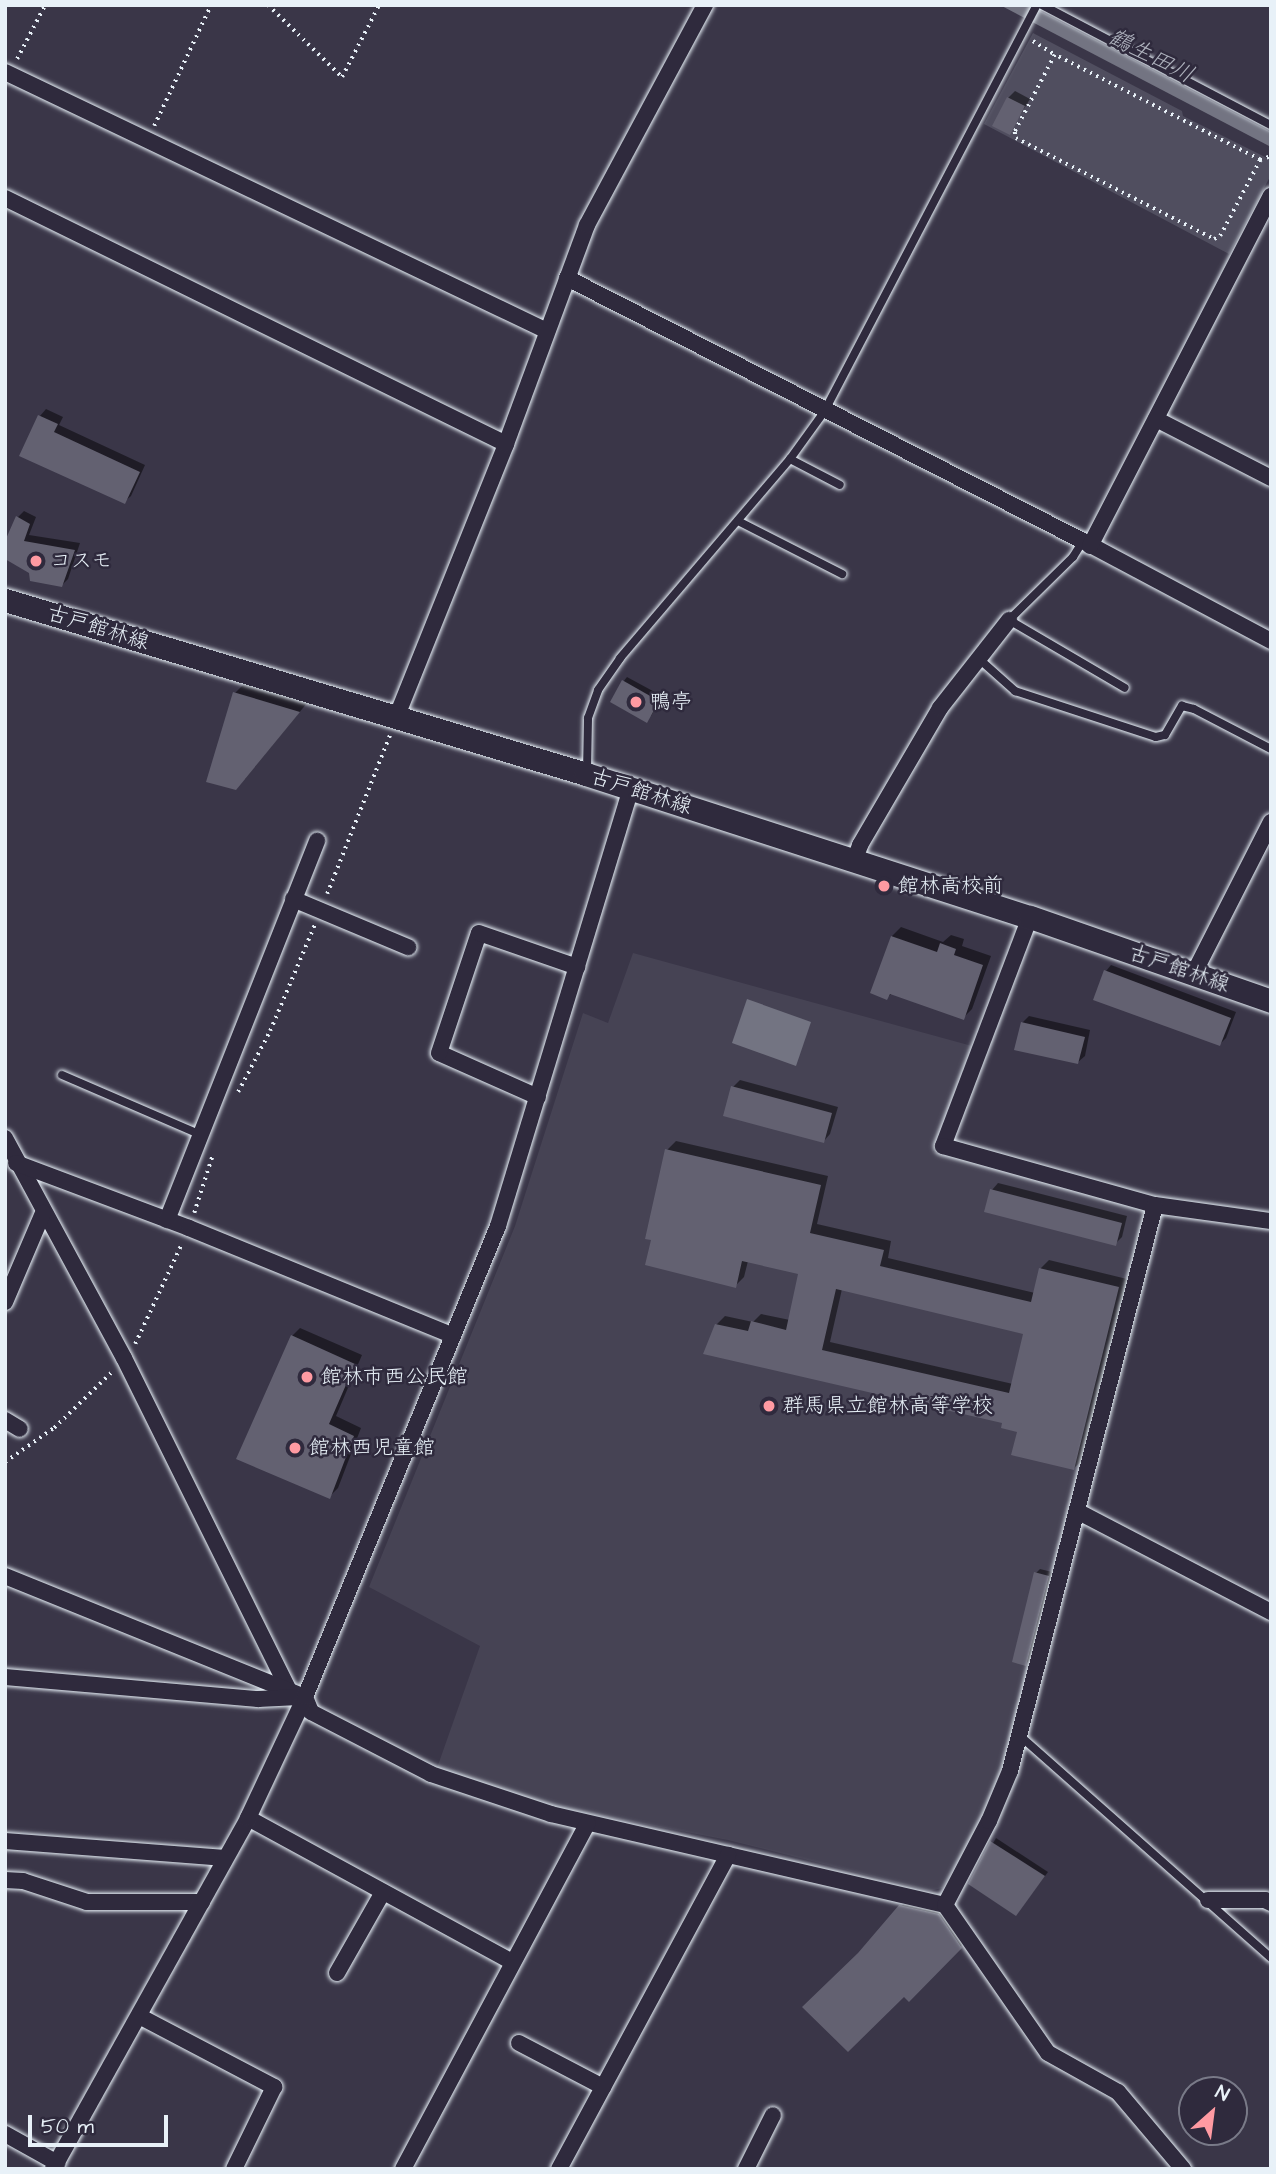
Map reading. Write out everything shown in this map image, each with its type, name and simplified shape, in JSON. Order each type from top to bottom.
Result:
[{"type":"main road","name":"古戸館林線","points":[[5,600],[393,726],[586,774],[855,859],[1271,1001]]},
{"type":"street","points":[[393,726],[506,444],[587,225],[705,5]]},
{"type":"street","points":[[7,73],[547,331]]},
{"type":"street","points":[[1086,544],[1156,419],[1271,196]]},
{"type":"street","points":[[5,198],[506,444]]},
{"type":"street","points":[[567,278],[1271,641]]},
{"type":"street","points":[[1156,419],[1271,478]]},
{"type":"street","points":[[855,859],[860,845],[940,708],[1009,620]]},
{"type":"street","points":[[5,2134],[55,2166],[248,1818],[297,1694],[498,1226],[631,789]]},
{"type":"street","points":[[1193,975],[1271,821]]},
{"type":"street","points":[[167,1220],[317,841]]},
{"type":"street","points":[[293,899],[408,947]]},
{"type":"street","points":[[1030,917],[943,1146],[1154,1205],[1271,1221]]},
{"type":"street","points":[[538,1097],[439,1053],[479,933],[577,967]]},
{"type":"street","points":[[5,1138],[12,1162],[124,1359],[297,1694],[311,1712],[431,1774],[551,1814],[945,1905],[1048,2053],[1118,2092],[1183,2169]]},
{"type":"street","points":[[12,1162],[167,1220],[453,1336]]},
{"type":"street","points":[[945,1905],[989,1821],[1010,1771],[1154,1205]]},
{"type":"street","points":[[5,1302],[43,1213]]},
{"type":"street","points":[[5,1420],[20,1429]]},
{"type":"street","points":[[1077,1511],[1271,1612]]},
{"type":"street","points":[[5,1576],[297,1694]]},
{"type":"street","points":[[5,1677],[244,1698],[297,1694]]},
{"type":"street","points":[[248,1818],[512,1962]]},
{"type":"street","points":[[403,2169],[588,1823]]},
{"type":"street","points":[[5,1841],[225,1858]]},
{"type":"street","points":[[559,2169],[728,1855]]},
{"type":"street","points":[[5,1880],[23,1881],[87,1902],[202,1902]]},
{"type":"street","points":[[337,1973],[383,1892]]},
{"type":"street","points":[[1208,1900],[1269,1897]]},
{"type":"street","points":[[139,2016],[274,2087],[234,2169]]},
{"type":"street","points":[[519,2043],[603,2087]]},
{"type":"street","points":[[746,2169],[773,2115]]},
{"type":"lane","points":[[586,774],[588,718],[598,690],[629,647],[790,459],[824,412],[1037,5]]},
{"type":"lane","points":[[1042,5],[1271,125]]},
{"type":"lane","points":[[790,459],[840,485]]},
{"type":"lane","points":[[738,521],[842,575]]},
{"type":"lane","points":[[1086,544],[1009,620],[1125,688]]},
{"type":"lane","points":[[978,658],[1015,691],[1156,737],[1165,735],[1182,706],[1195,709],[1271,749]]},
{"type":"lane","points":[[62,1075],[201,1135]]},
{"type":"lane","points":[[1019,1735],[1271,1958]]},
{"type":"path","points":[[7,73],[45,5]]},
{"type":"path","points":[[147,141],[211,5]]},
{"type":"path","points":[[268,5],[342,77],[379,5]]},
{"type":"path","points":[[1022,34],[1055,55],[1260,160]]},
{"type":"path","points":[[1055,55],[1015,132],[1016,138],[1213,239],[1220,236],[1260,160],[1271,156]]},
{"type":"path","points":[[238,1093],[270,1031],[393,726]]},
{"type":"path","points":[[191,1220],[214,1148]]},
{"type":"path","points":[[131,1348],[139,1338],[186,1235]]},
{"type":"path","points":[[5,1462],[54,1428],[118,1365]]},
{"type":"shaded area","points":[[1033,33],[1182,111],[1183,116],[1271,160],[1271,175],[1229,254],[984,124]]},
{"type":"shaded area","name":"群馬県立館林高等学校","points":[[633,953],[972,1046],[933,1152],[1138,1206],[1144,1215],[997,1801],[942,1888],[930,1891],[728,1840],[508,1798],[437,1768],[480,1646],[369,1587],[515,1226],[583,1013],[608,1023]]},
{"type":"water","points":[[1000,5],[1029,5],[1271,132],[1271,147]]},
{"type":"water","points":[[747,999],[811,1022],[796,1066],[732,1043]]},
{"type":"building","points":[[1007,97],[1025,106],[1010,135],[992,126]]},
{"type":"building","points":[[38,415],[58,424],[54,432],[140,472],[125,504],[19,456]]},
{"type":"building","points":[[16,516],[30,524],[24,541],[75,550],[62,587],[30,581],[29,573],[5,559],[5,541]]},
{"type":"building","points":[[622,680],[659,701],[647,723],[610,702]]},
{"type":"building","points":[[233,692],[300,712],[236,790],[206,782]]},
{"type":"building","points":[[891,936],[937,952],[940,943],[956,949],[954,955],[983,965],[964,1020],[890,994],[887,1000],[870,993]]},
{"type":"building","points":[[1104,970],[1231,1018],[1220,1046],[1093,1000]]},
{"type":"building","points":[[1021,1022],[1085,1037],[1078,1064],[1014,1050]]},
{"type":"building","points":[[731,1086],[832,1113],[824,1143],[723,1116]]},
{"type":"building","points":[[665,1149],[821,1185],[810,1233],[884,1250],[880,1266],[1031,1302],[1039,1268],[1119,1287],[1074,1470],[1011,1455],[1017,1432],[1001,1428],[1002,1423],[703,1354],[715,1324],[748,1331],[751,1321],[786,1330],[798,1274],[742,1261],[736,1288],[645,1265],[651,1240],[645,1239]],"holes":[[[836,1289],[1023,1334],[1009,1393],[822,1350]]]},
{"type":"building","points":[[990,1189],[1122,1223],[1116,1246],[984,1212]]},
{"type":"building","name":"館林西児童館","points":[[291,1335],[355,1364],[329,1424],[354,1436],[330,1499],[236,1459]]},
{"type":"building","points":[[1034,1572],[1049,1576],[1026,1666],[1012,1662]]},
{"type":"building","points":[[990,1841],[1045,1876],[1016,1916],[968,1884]]},
{"type":"building","points":[[899,1905],[939,1914],[962,1948],[909,2002],[904,1997],[848,2052],[802,2007],[858,1953]]},
{"type":"place","name":"コスモ","points":[[36,561]]},
{"type":"place","name":"鴨亭","points":[[636,702]]},
{"type":"place","name":"館林高校前","points":[[884,886]]},
{"type":"place","name":"館林市西公民館","points":[[307,1377]]},
{"type":"place","name":"群馬県立館林高等学校","points":[[769,1406]]},
{"type":"place","name":"館林西児童館","points":[[295,1448]]},
{"type":"water label","name":"鶴生田川","points":[[1151,56]]}]
